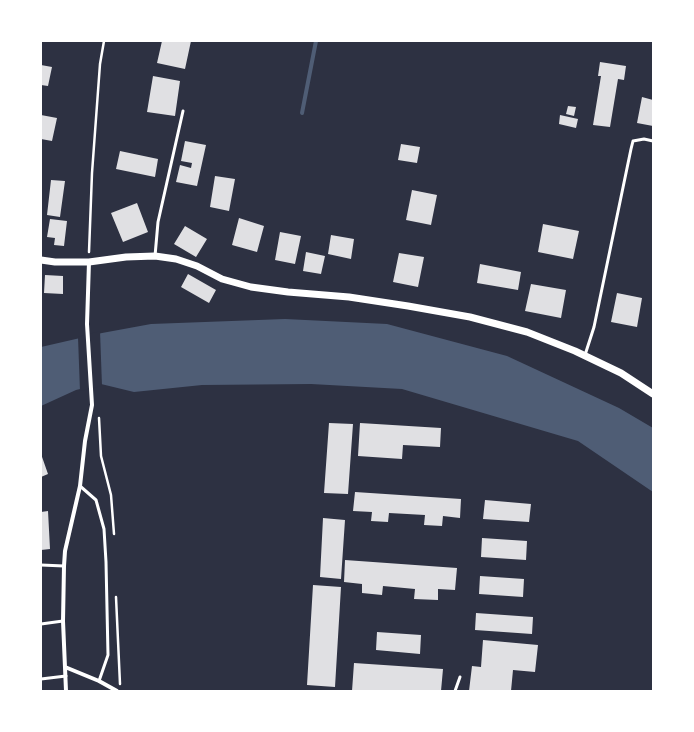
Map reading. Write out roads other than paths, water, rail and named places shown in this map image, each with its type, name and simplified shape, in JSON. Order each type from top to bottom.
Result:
[{"type":"street","points":[[41,260],[55,262],[89,262],[126,257],[155,256],[176,259],[197,266],[222,278],[251,287],[288,292],[349,297],[470,317],[527,332],[585,355],[621,373],[653,394]]},
{"type":"street","points":[[66,691],[63,621],[65,551],[80,486],[85,441],[92,405],[87,324],[89,262]]},
{"type":"street","points":[[65,667],[99,681],[118,691]]},
{"type":"lane","points":[[155,256],[158,222],[183,111]]},
{"type":"lane","points":[[585,355],[594,328],[633,141],[644,139],[653,141]]},
{"type":"lane","points":[[80,486],[96,500],[104,529],[108,655],[99,681]]},
{"type":"lane","points":[[41,565],[64,566]]},
{"type":"lane","points":[[41,624],[63,621]]},
{"type":"lane","points":[[41,679],[66,676]]},
{"type":"lane","points":[[455,691],[460,677]]},
{"type":"water","points":[[285,319],[387,324],[507,356],[619,408],[653,428],[653,492],[578,441],[402,389],[311,384],[202,385],[134,392],[101,384],[76,390],[41,406],[41,347],[102,333],[151,324]]},
{"type":"waterway","points":[[302,113],[316,41]]}]
